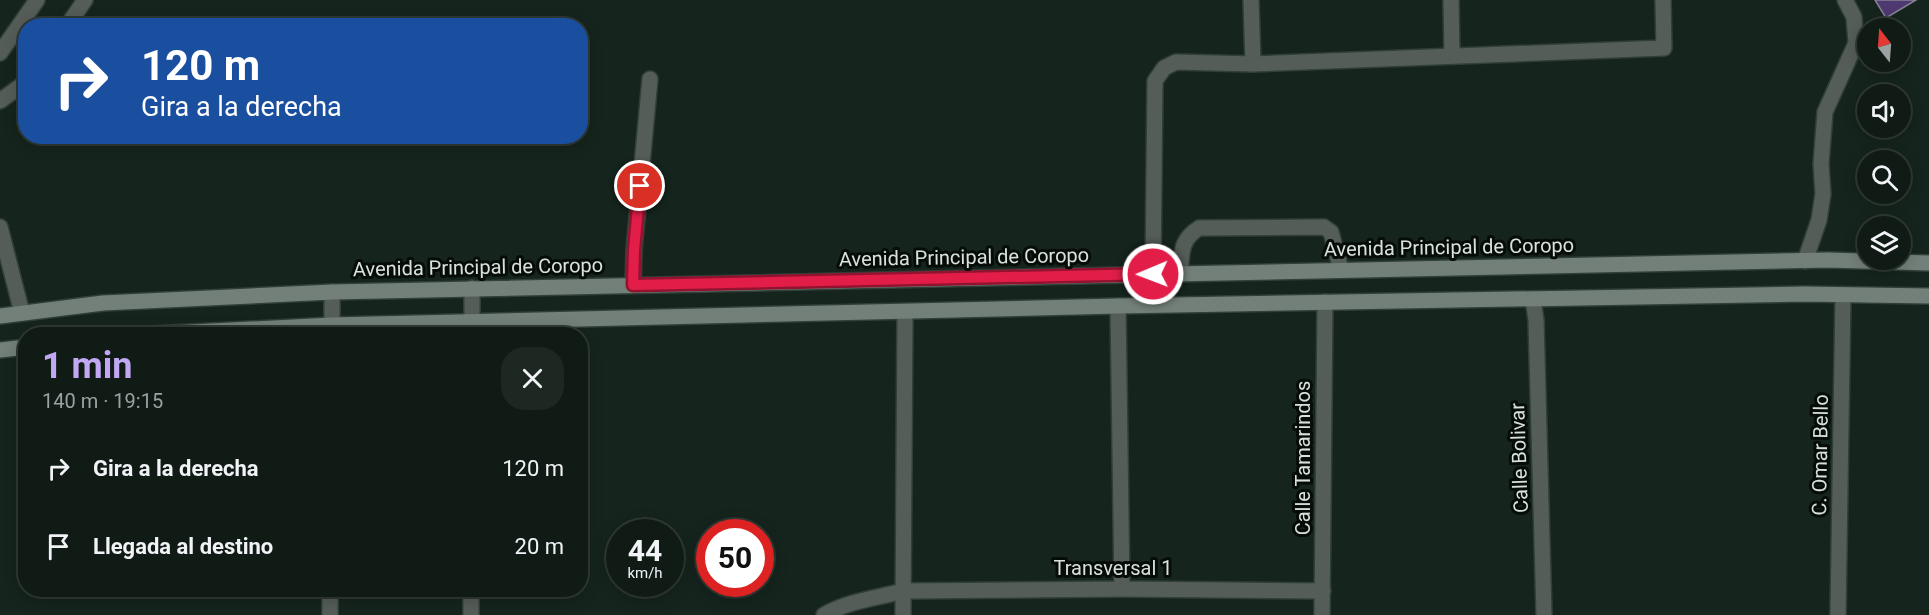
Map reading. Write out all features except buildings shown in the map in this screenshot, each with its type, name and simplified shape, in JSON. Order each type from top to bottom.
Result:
[{"type":"main road","name":"Avenida Principal de Coropo","points":[[0,316],[103,303],[332,291],[1806,261],[1929,263]]},
{"type":"main road","points":[[499,327],[1118,306],[1843,295],[1929,296]]},
{"type":"main road","points":[[0,350],[18,347]]},
{"type":"street","points":[[24,18],[37,0]]},
{"type":"street","points":[[1251,0],[1252,64]]},
{"type":"street","points":[[1451,0],[1452,56]]},
{"type":"street","points":[[1153,274],[1155,81],[1164,68],[1176,62],[1252,64],[1664,48],[1663,0]]},
{"type":"street","points":[[1806,261],[1819,220],[1823,194],[1821,164],[1825,112],[1856,43],[1854,17],[1845,0]]},
{"type":"street","points":[[72,18],[82,1]]},
{"type":"street","points":[[0,53],[18,27]]},
{"type":"street","points":[[633,285],[634,250],[650,79]]},
{"type":"street","points":[[0,101],[18,88]]},
{"type":"street","points":[[0,227],[22,313]]},
{"type":"street","points":[[1179,274],[1183,247],[1188,235],[1199,228],[1324,227],[1331,232],[1341,270]]},
{"type":"street","points":[[472,288],[472,327]]},
{"type":"street","points":[[332,291],[332,327]]},
{"type":"street","name":"C. Omar Bello","points":[[1838,615],[1843,295]]},
{"type":"street","name":"Calle Bolivar","points":[[1533,299],[1536,320],[1545,615]]},
{"type":"street","name":"Calle Tamarindos","points":[[1323,615],[1325,302]]},
{"type":"street","points":[[1118,306],[1122,589]]},
{"type":"street","points":[[903,615],[905,312]]},
{"type":"street","name":"Transversal 1","points":[[824,615],[853,603],[903,591],[1122,589],[1323,591]]},
{"type":"street","points":[[330,597],[330,615]]},
{"type":"street","points":[[471,597],[471,615]]},
{"type":"route","points":[[640,186],[633,285],[1153,274]]}]
